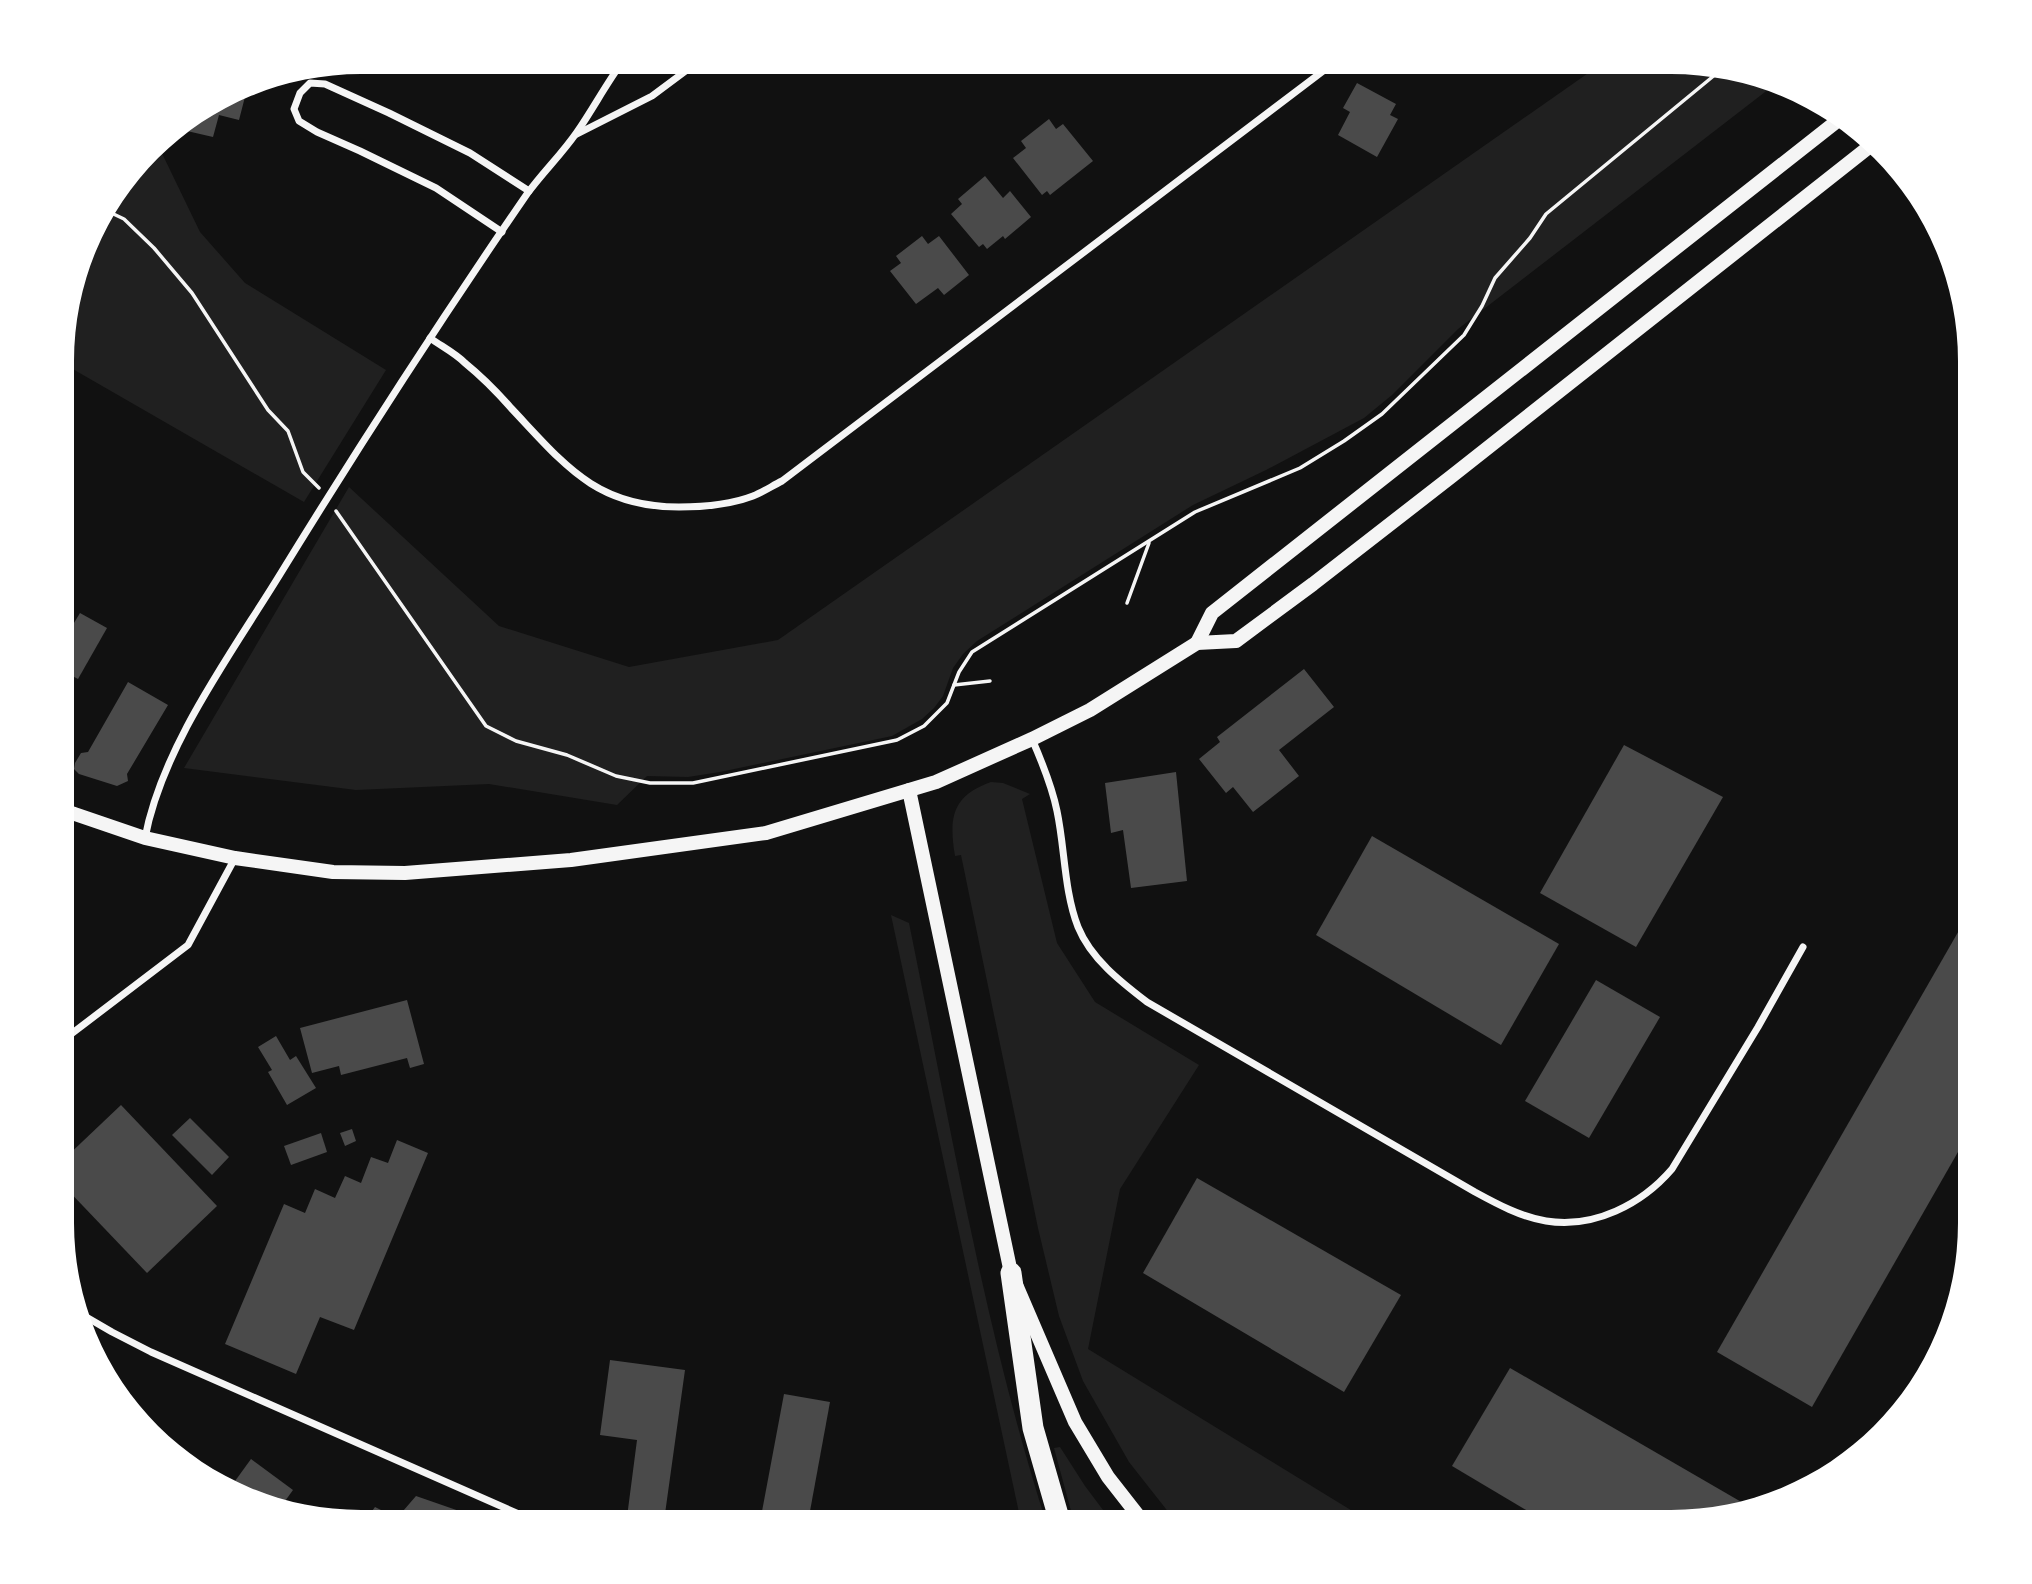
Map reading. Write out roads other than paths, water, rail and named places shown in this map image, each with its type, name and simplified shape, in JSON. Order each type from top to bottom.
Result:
[{"type":"highway","points":[[1011,1273],[1033,1428],[1057,1510]]},
{"type":"main road","points":[[1197,643],[1212,613],[1834,124]]},
{"type":"main road","points":[[74,814],[145,838],[235,858],[333,872],[376,874],[571,860],[766,833],[948,777],[1090,710],[1197,643],[1236,640],[1687,291],[1865,149]]},
{"type":"main road","points":[[909,790],[1011,1273],[1075,1422],[1108,1477],[1134,1510]]},
{"type":"street","points":[[145,838],[151,809],[194,714],[327,498],[430,338],[529,191],[576,134],[615,74]]},
{"type":"street","points":[[576,134],[652,96],[682,74]]},
{"type":"street","points":[[430,338],[464,361],[567,467],[592,485],[622,499],[658,507],[697,507],[754,496],[782,481],[1319,74]]},
{"type":"street","points":[[502,232],[436,188],[299,121],[294,109],[300,93],[310,83],[325,84],[470,153],[529,191]]},
{"type":"street","points":[[1032,739],[1057,809],[1067,881],[1079,928],[1096,957],[1121,982],[1147,1002],[1486,1198],[1545,1221],[1578,1221],[1611,1213],[1637,1201],[1662,1181],[1672,1169],[1758,1027],[1803,947]]},
{"type":"street","points":[[74,1032],[188,944],[235,858]]},
{"type":"street","points":[[91,1320],[151,1352],[510,1510]]}]
